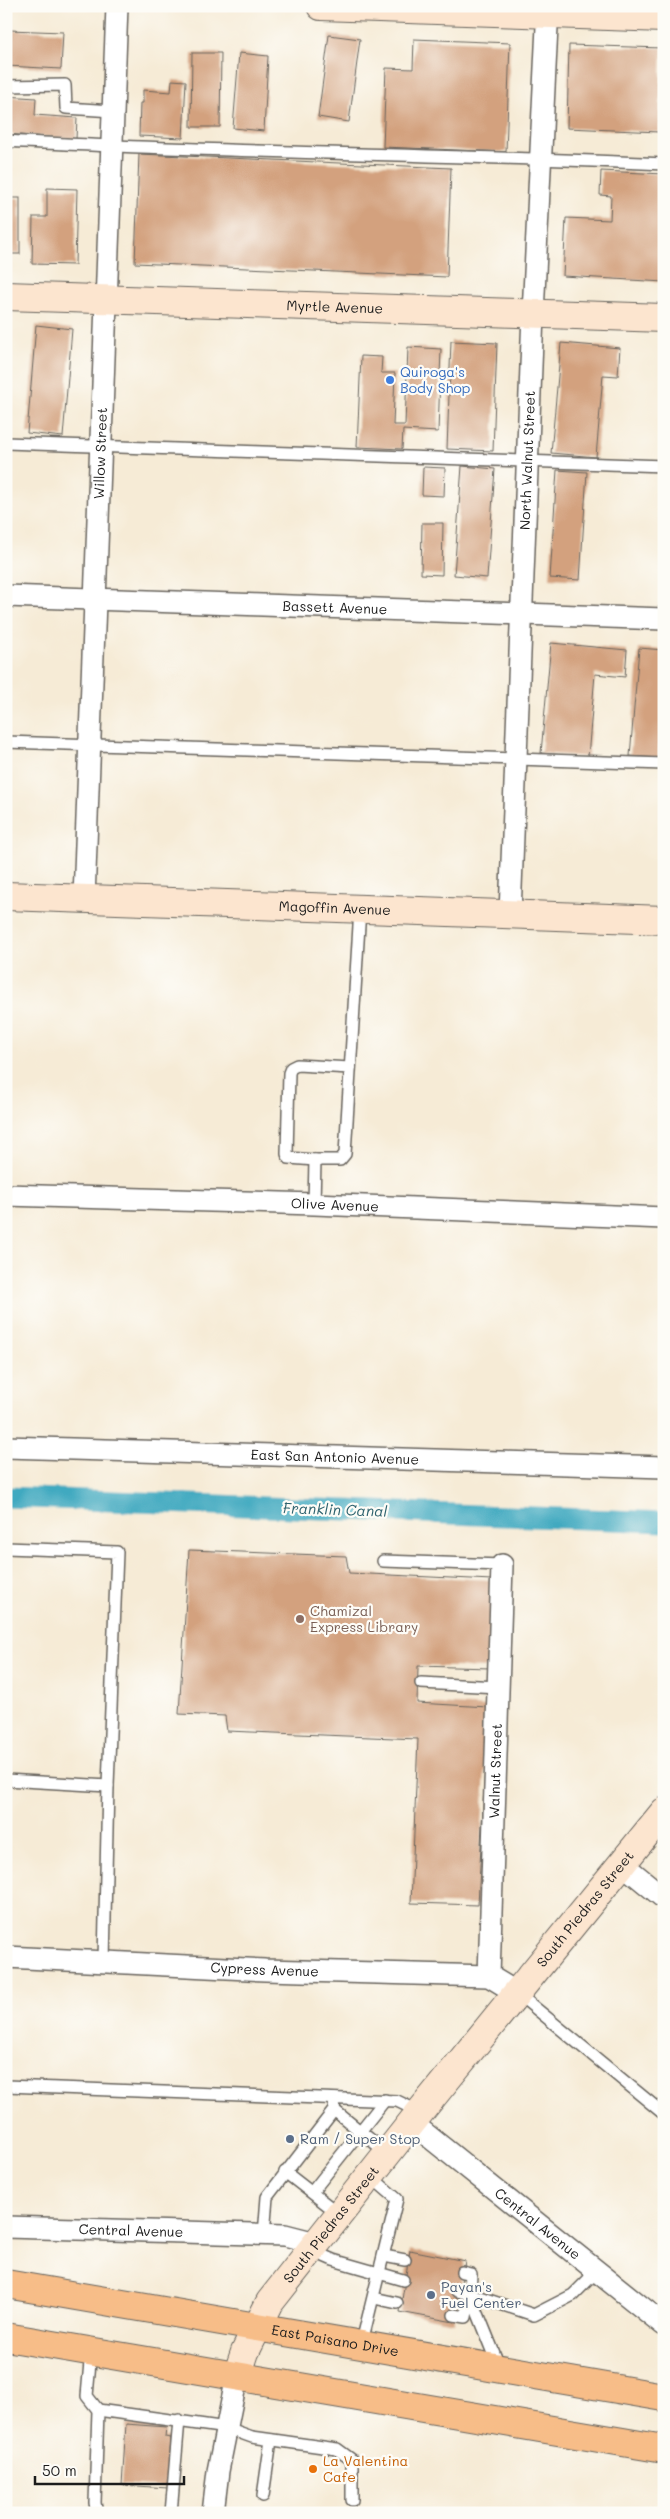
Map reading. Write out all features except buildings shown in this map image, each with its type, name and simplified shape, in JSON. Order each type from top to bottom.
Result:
[{"type":"main road","name":"East Paisano Drive","points":[[6,2284],[664,2397]]},
{"type":"main road","points":[[6,2337],[664,2449]]},
{"type":"street","name":"Willow Street","points":[[84,899],[117,6]]},
{"type":"street","points":[[321,6],[548,10],[664,18]]},
{"type":"street","name":"North Walnut Street","points":[[510,914],[518,758],[533,314],[548,10]]},
{"type":"street","name":"Myrtle Avenue","points":[[6,296],[664,318]]},
{"type":"street","name":"Bassett Avenue","points":[[6,596],[664,619]]},
{"type":"street","name":"Magoffin Avenue","points":[[6,896],[664,920]]},
{"type":"street","name":"Olive Avenue","points":[[6,1195],[314,1204],[664,1218]]},
{"type":"street","name":"East San Antonio Avenue","points":[[6,1446],[664,1467]]},
{"type":"street","name":"Walnut Street","points":[[489,1976],[502,1565]]},
{"type":"street","name":"South Piedras Street","points":[[213,2513],[218,2471],[237,2376],[256,2327],[270,2302],[387,2153],[664,1812]]},
{"type":"street","points":[[621,1863],[664,1898]]},
{"type":"street","name":"Cypress Avenue","points":[[6,1957],[489,1976],[517,1993]]},
{"type":"street","name":"Central Avenue","points":[[416,2117],[597,2271],[664,2325]]},
{"type":"street","name":"Central Avenue","points":[[6,2227],[286,2236],[313,2246]]},
{"type":"lane","points":[[6,86],[65,85],[66,108],[112,111]]},
{"type":"lane","points":[[6,141],[111,147],[540,158],[664,164]]},
{"type":"lane","points":[[6,444],[664,466]]},
{"type":"lane","points":[[6,742],[664,764]]},
{"type":"lane","points":[[350,1068],[297,1065],[291,1068],[287,1154],[289,1158],[298,1160],[340,1160],[345,1154],[360,909]]},
{"type":"lane","points":[[314,1204],[315,1160]]},
{"type":"lane","points":[[6,1548],[117,1552],[108,1786],[104,1962]]},
{"type":"lane","points":[[383,1561],[502,1565]]},
{"type":"lane","points":[[422,1683],[498,1687]]},
{"type":"lane","points":[[6,1780],[108,1786]]},
{"type":"lane","points":[[517,1993],[664,2114]]},
{"type":"lane","points":[[6,2086],[334,2104],[385,2100],[397,2101],[416,2117]]},
{"type":"lane","points":[[312,2192],[324,2169],[339,2150],[360,2131],[385,2100]]},
{"type":"lane","points":[[334,2104],[360,2131],[387,2153]]},
{"type":"lane","points":[[264,2235],[268,2198],[285,2172],[304,2153],[319,2133],[334,2104]]},
{"type":"lane","points":[[285,2172],[339,2214]]},
{"type":"lane","points":[[362,2346],[397,2200],[370,2175]]},
{"type":"lane","points":[[313,2246],[333,2260],[379,2275],[402,2280]]},
{"type":"lane","points":[[384,2256],[405,2260]]},
{"type":"lane","points":[[458,2291],[534,2316],[573,2295],[597,2271]]},
{"type":"lane","points":[[454,2314],[466,2317],[471,2274],[462,2272]]},
{"type":"lane","points":[[470,2294],[501,2370]]},
{"type":"lane","points":[[374,2298],[397,2303]]},
{"type":"lane","points":[[91,2351],[87,2396],[98,2410],[95,2503],[98,2513]]},
{"type":"lane","points":[[98,2410],[179,2420],[227,2428],[252,2437],[337,2449],[352,2460],[352,2500]]},
{"type":"lane","points":[[171,2513],[179,2420]]},
{"type":"lane","points":[[263,2496],[271,2440]]},
{"type":"waterway","name":"Franklin Canal","points":[[6,1497],[664,1522]]},
{"type":"place","name":"Quiroga's Body Shop","points":[[390,380]]},
{"type":"place","name":"Chamizal Express Library","points":[[300,1619]]},
{"type":"place","name":"Ram / Super Stop","points":[[290,2139]]},
{"type":"place","name":"Payan's Fuel Center","points":[[431,2295]]},
{"type":"place","name":"La Valentina Cafe","points":[[313,2469]]}]
